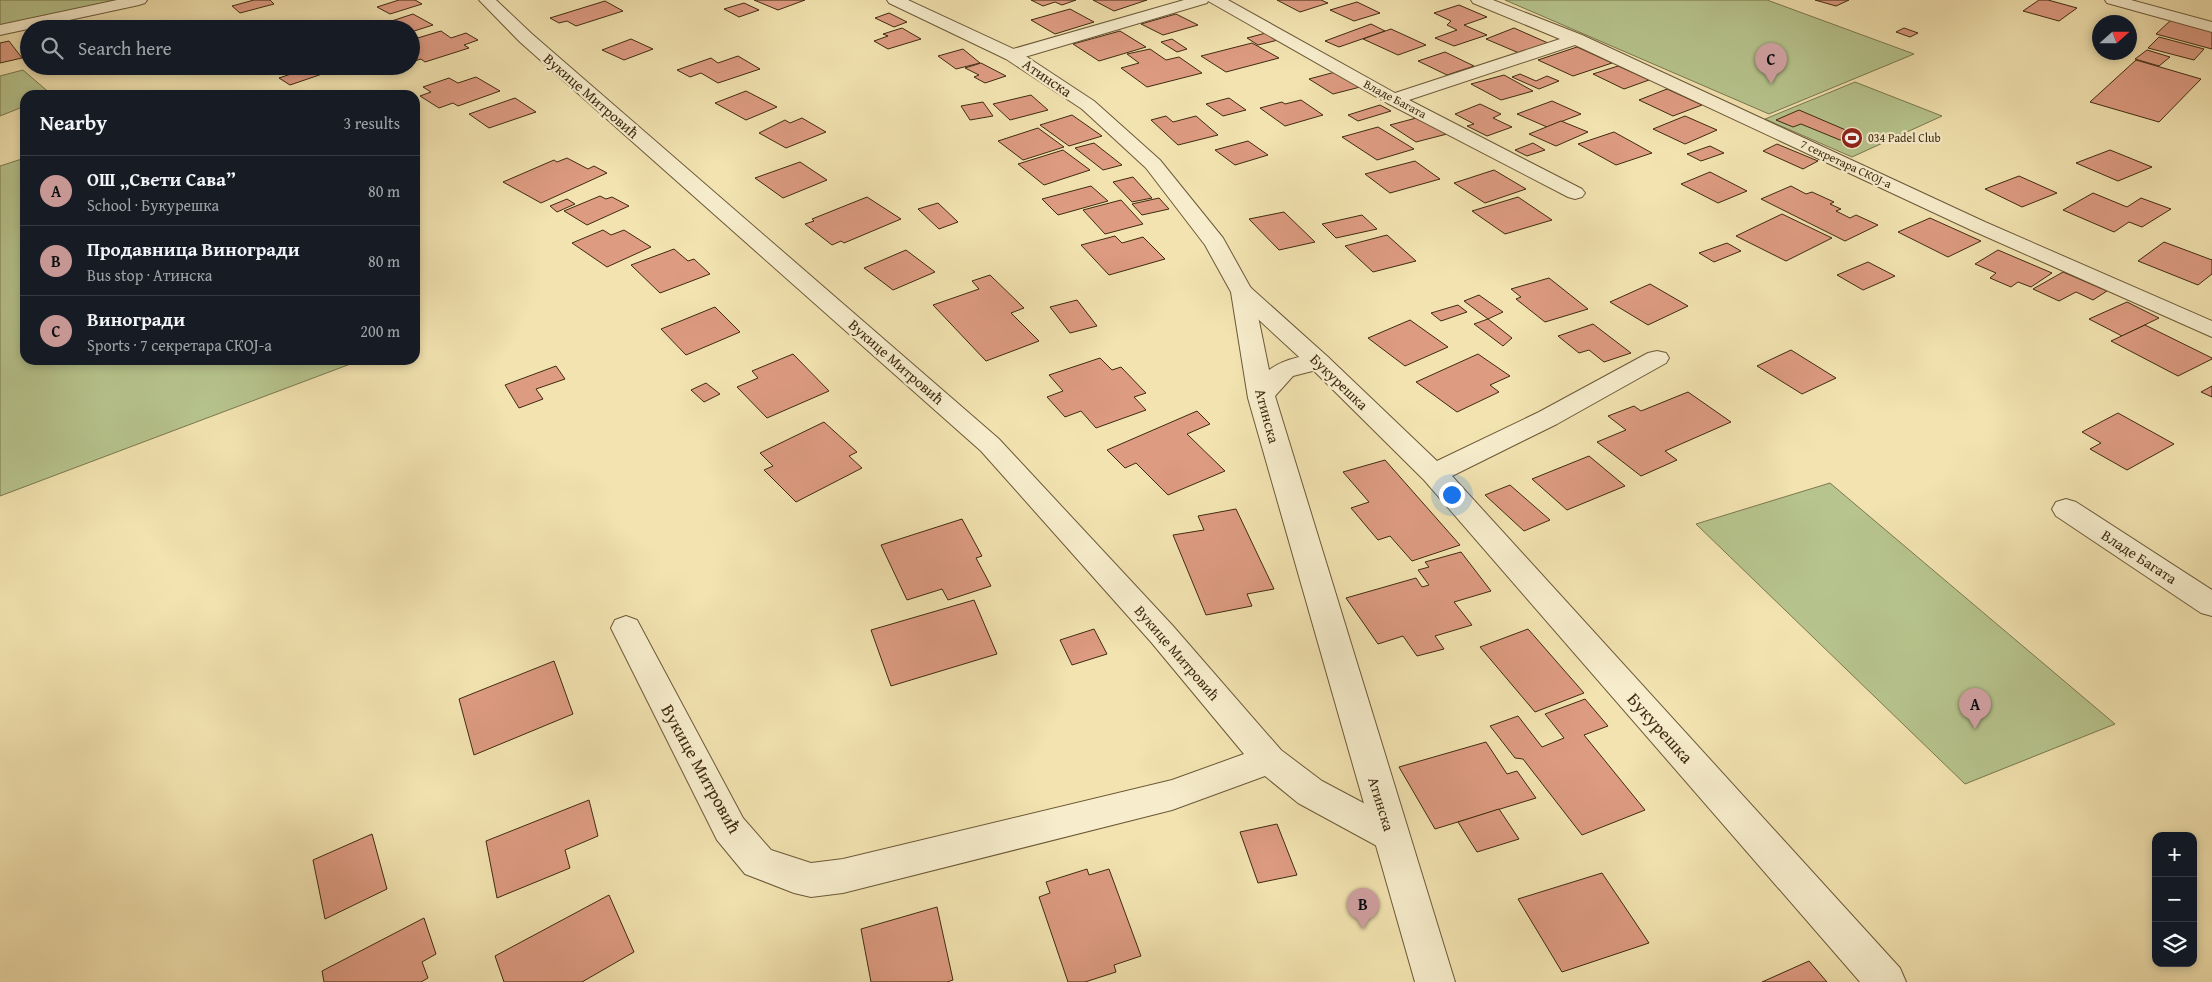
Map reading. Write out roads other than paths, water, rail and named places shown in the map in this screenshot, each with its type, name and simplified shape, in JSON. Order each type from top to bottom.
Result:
[{"type":"street","points":[[46,20],[139,0]]},
{"type":"street","name":"Вукице Митровић","points":[[487,0],[540,51],[990,445],[1162,634],[1269,760],[1310,792],[1390,835]]},
{"type":"street","name":"Атинска","points":[[896,0],[1012,55],[1088,105],[1153,164],[1215,243],[1242,292],[1261,398],[1435,982]]},
{"type":"street","points":[[1012,55],[1201,0]]},
{"type":"street","name":"Владе Багата","points":[[1216,0],[1393,99],[1576,193]]},
{"type":"street","name":"7 секретара СКОЈ-а","points":[[1479,0],[1576,39],[1978,226],[2212,330]]},
{"type":"street","points":[[2113,0],[2212,27]]},
{"type":"street","points":[[0,30],[20,26]]},
{"type":"street","points":[[1393,99],[1576,39]]},
{"type":"street","name":"Букурешка","points":[[1242,292],[1319,362],[1434,474],[1886,982]]},
{"type":"street","points":[[1434,474],[1548,418],[1658,358]]},
{"type":"street","points":[[1261,398],[1274,377],[1289,367],[1319,362]]},
{"type":"street","name":"Владе Багата","points":[[2066,508],[2212,605]]},
{"type":"street","name":"Вукице Митровић","points":[[626,628],[730,829],[758,862],[794,876],[811,880],[843,876],[1172,795],[1269,760]]},
{"type":"place","name":"Виногради","points":[[1771,84]]},
{"type":"place","name":"034 Padel Club","points":[[1852,138]]},
{"type":"place","name":"ОШ „Свети Сава”","points":[[1975,729]]},
{"type":"place","name":"Продавница Виногради","points":[[1363,929]]}]
